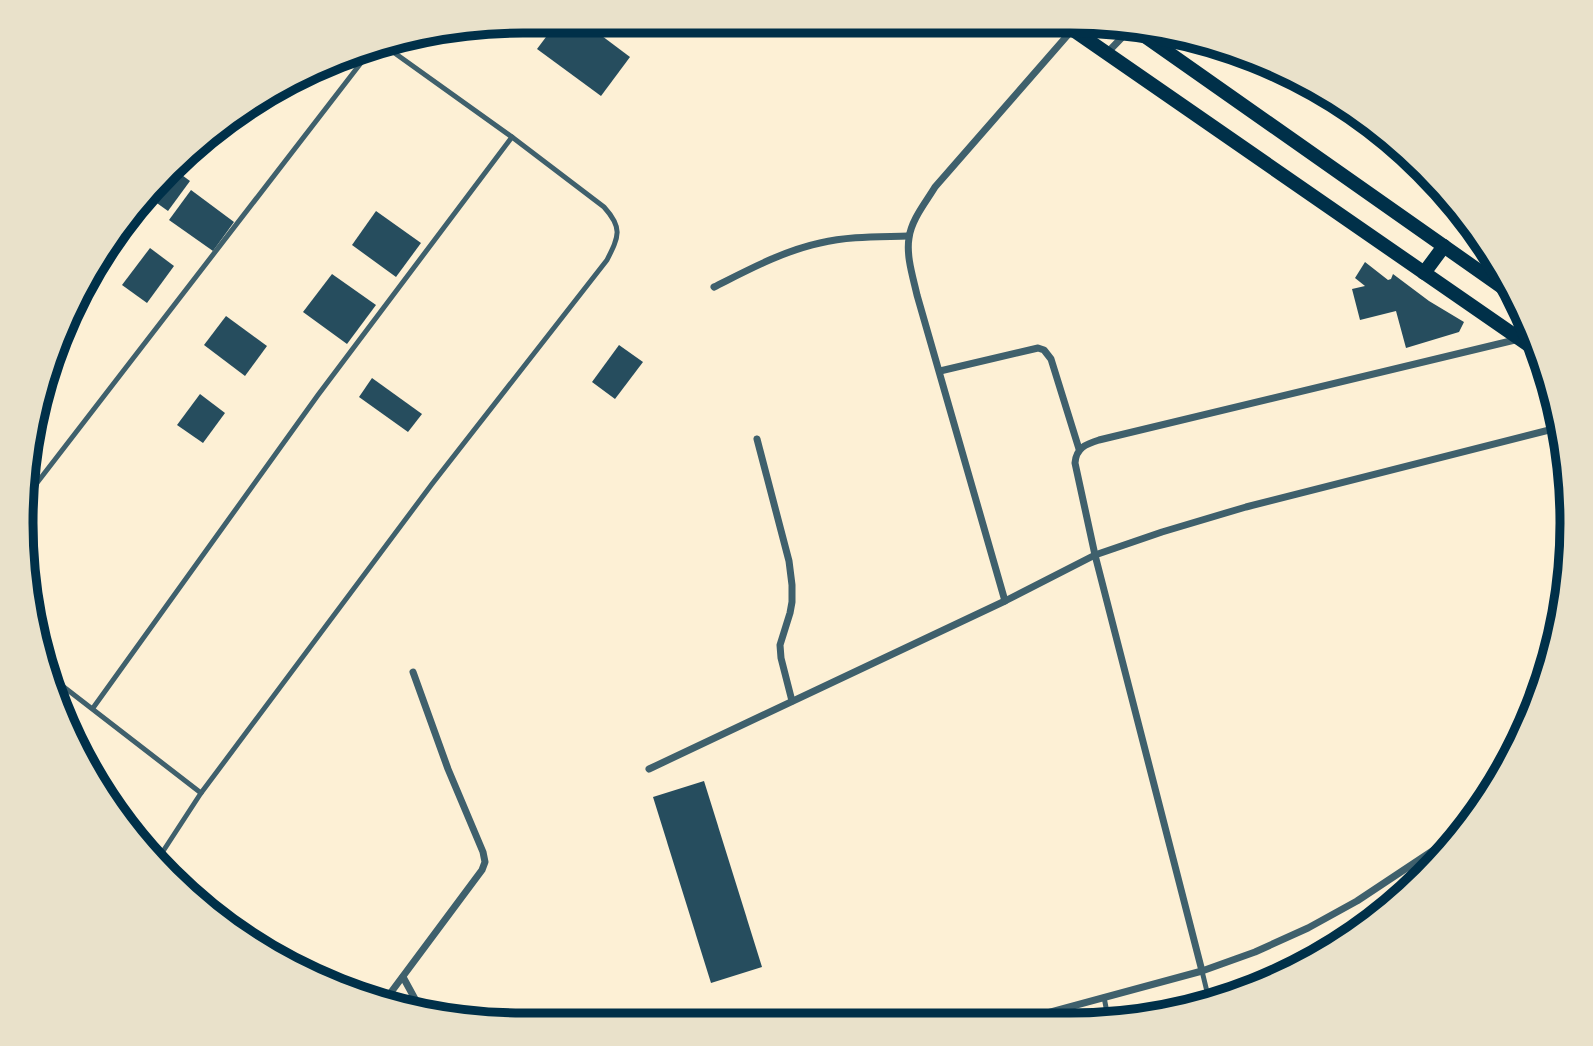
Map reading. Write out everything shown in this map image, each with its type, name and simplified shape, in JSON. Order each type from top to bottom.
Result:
[{"type":"main road","points":[[1079,33],[1524,342]]},
{"type":"main road","points":[[1151,40],[1497,283]]},
{"type":"main road","points":[[1424,273],[1444,246]]},
{"type":"street","points":[[1004,601],[917,295],[908,236],[935,187],[1065,33]]},
{"type":"street","points":[[1107,53],[1122,36]]},
{"type":"street","points":[[713,287],[782,254],[819,243],[855,237],[908,236]]},
{"type":"street","points":[[1202,971],[1095,555],[1075,455],[1086,444],[1099,440],[1520,339]]},
{"type":"street","points":[[940,371],[1038,348],[1044,350],[1051,359],[1079,450]]},
{"type":"street","points":[[649,769],[1004,601],[1095,555],[1162,531],[1246,507],[1550,430]]},
{"type":"street","points":[[757,439],[789,561],[792,602],[780,645],[792,701]]},
{"type":"street","points":[[390,994],[482,870],[485,862],[413,672]]},
{"type":"street","points":[[1046,1013],[1202,971],[1255,952],[1308,928],[1357,901],[1435,849]]},
{"type":"street","points":[[403,977],[416,1000]]},
{"type":"lane","points":[[162,853],[201,793],[432,484],[607,260],[618,232],[615,220],[604,207],[392,51]]},
{"type":"lane","points":[[34,486],[363,60]]},
{"type":"lane","points":[[93,708],[318,395],[512,137]]},
{"type":"lane","points":[[61,684],[201,793]]},
{"type":"lane","points":[[1202,971],[1207,993]]},
{"type":"lane","points":[[1104,997],[1107,1012]]},
{"type":"building","points":[[549,33],[598,33],[630,57],[601,96],[537,49]]},
{"type":"building","points":[[180,174],[190,181],[168,211],[154,201]]},
{"type":"building","points":[[191,190],[234,222],[213,251],[169,220]]},
{"type":"building","points":[[376,211],[421,243],[396,277],[352,245]]},
{"type":"building","points":[[150,248],[174,266],[147,303],[122,285]]},
{"type":"building","points":[[1365,262],[1388,280],[1393,274],[1429,301],[1464,322],[1459,332],[1406,348],[1396,311],[1360,320],[1352,289],[1365,286],[1355,278]]},
{"type":"building","points":[[332,274],[376,305],[347,344],[303,312]]},
{"type":"building","points":[[226,316],[267,346],[245,376],[204,345]]},
{"type":"building","points":[[619,345],[643,362],[615,399],[592,382]]},
{"type":"building","points":[[372,378],[422,414],[408,432],[359,397]]},
{"type":"building","points":[[200,394],[225,413],[203,443],[177,425]]},
{"type":"building","points":[[704,781],[762,967],[711,983],[653,797]]}]
